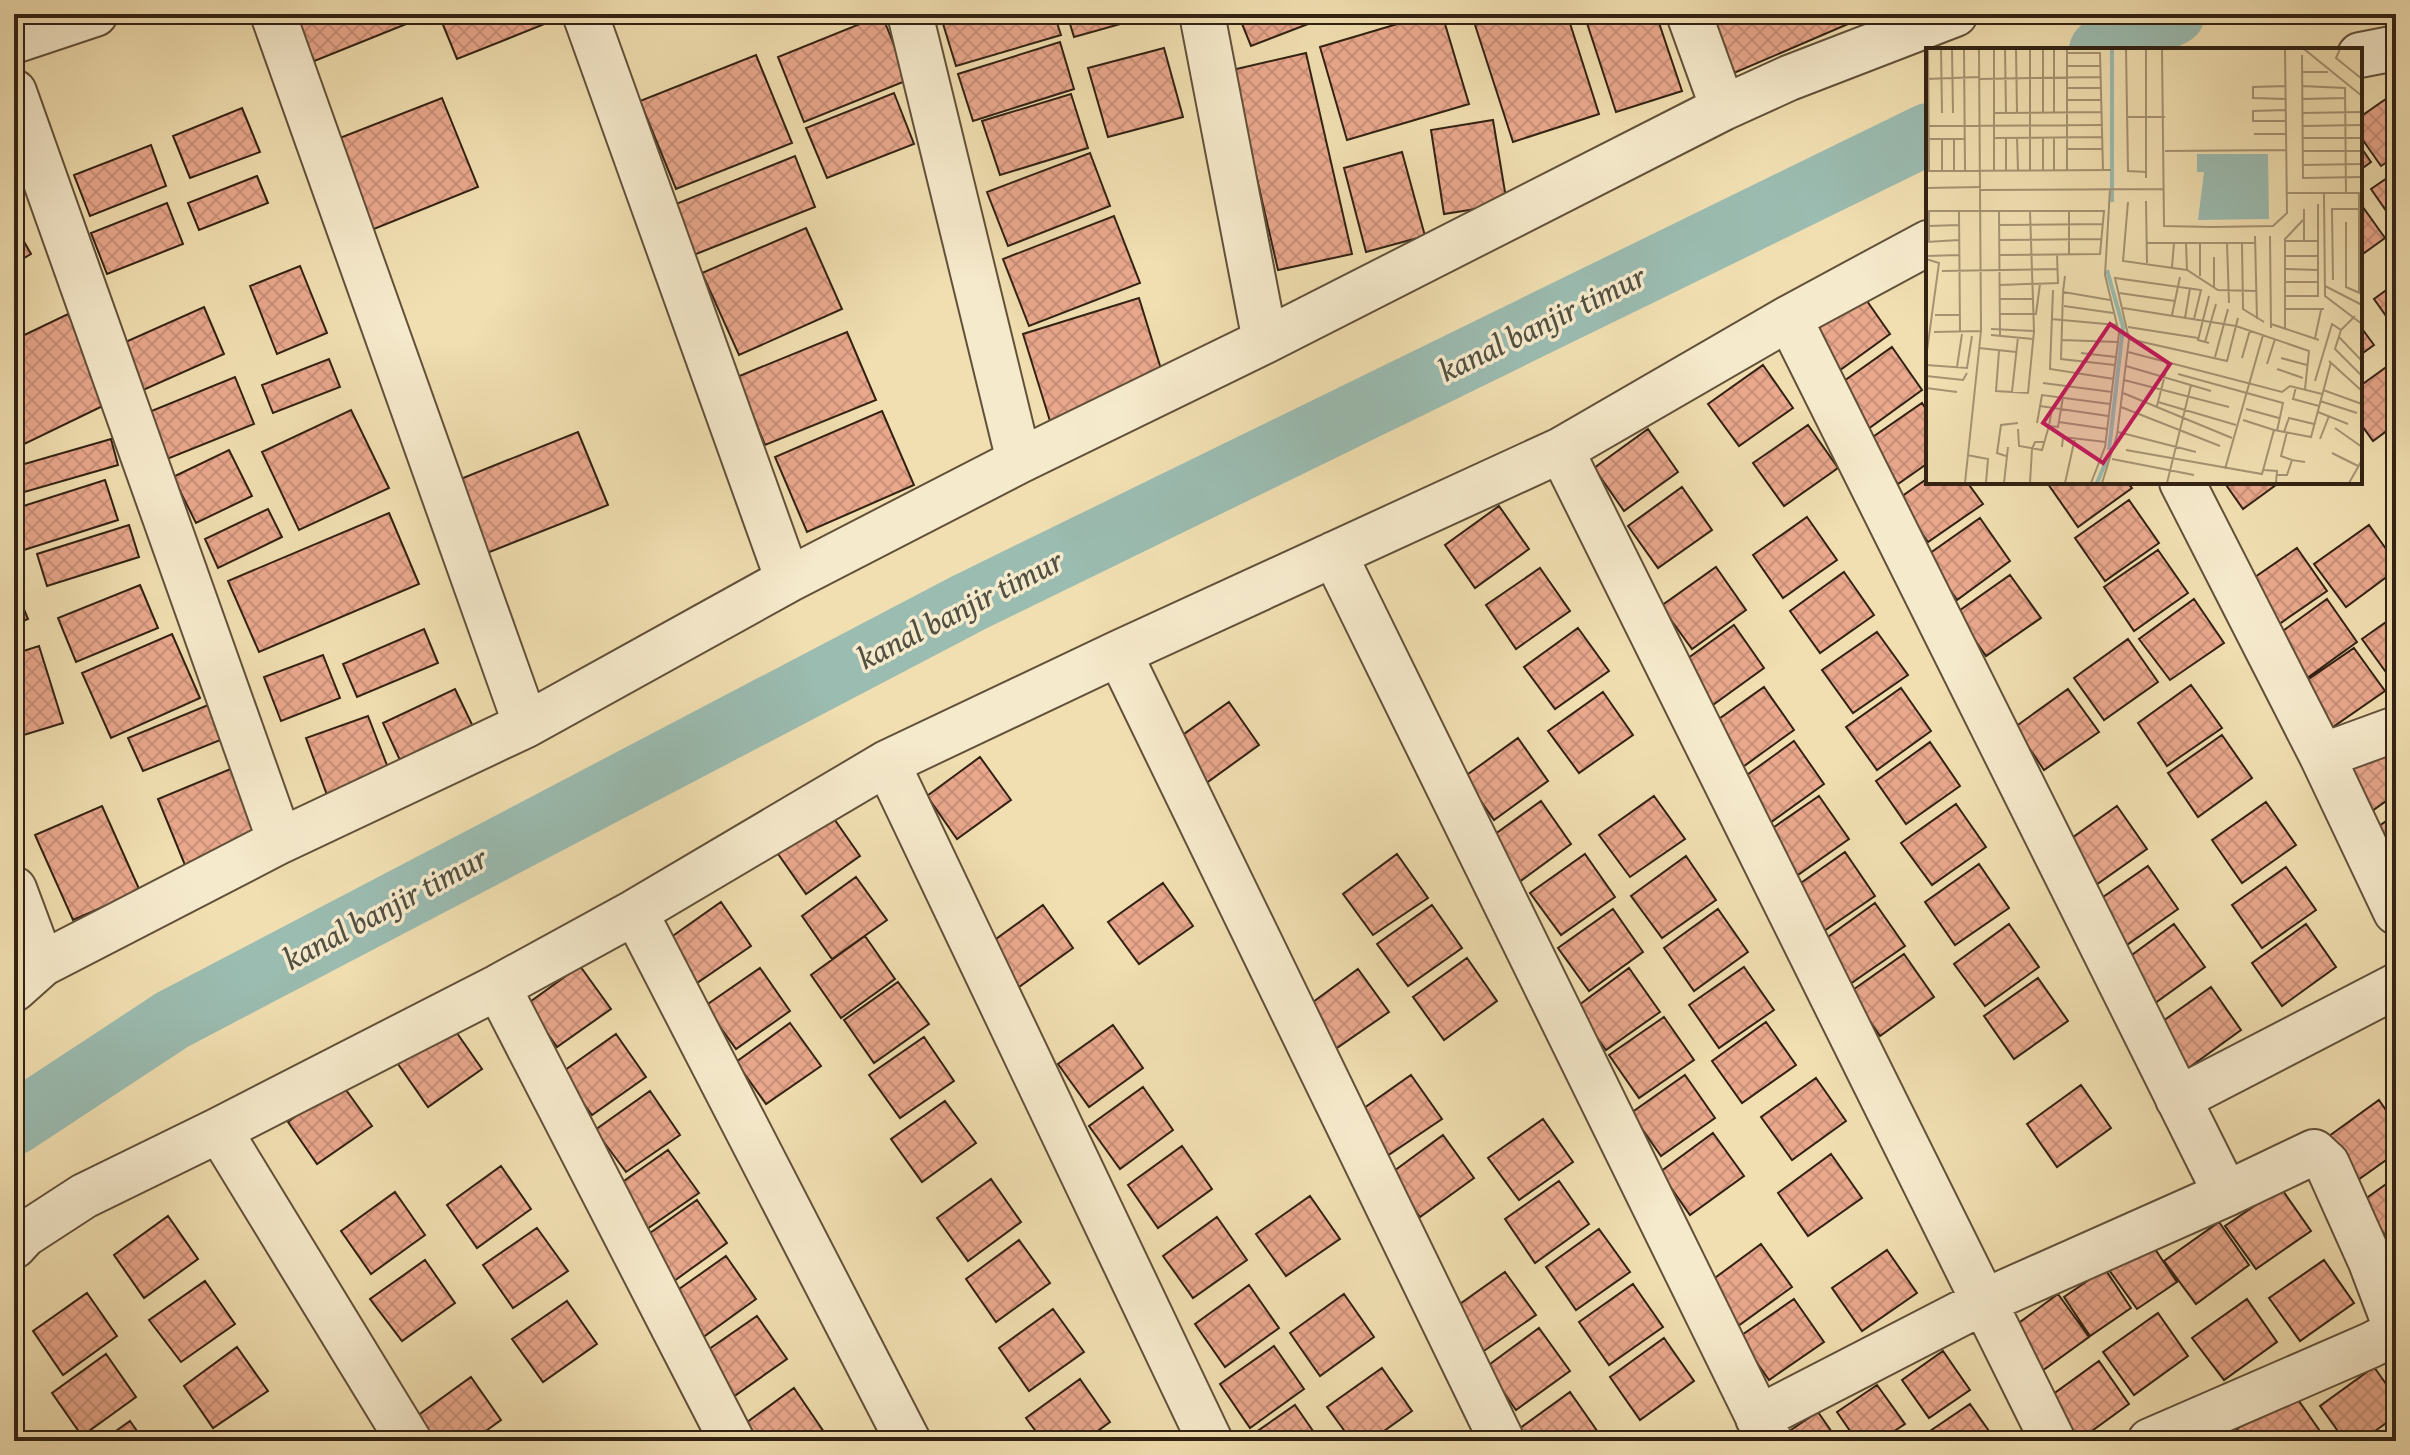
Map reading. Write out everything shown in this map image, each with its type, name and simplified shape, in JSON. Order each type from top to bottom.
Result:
[{"type":"street","points":[[14,41],[95,14]]},
{"type":"street","points":[[273,14],[526,725]]},
{"type":"street","points":[[585,14],[788,580]]},
{"type":"street","points":[[910,14],[1019,461]]},
{"type":"street","points":[[1202,14],[1265,341]]},
{"type":"street","points":[[1689,14],[1723,108]]},
{"type":"street","points":[[14,889],[28,976],[280,841],[526,725],[788,580],[1019,461],[1265,341],[1723,108],[1789,78],[1955,14]]},
{"type":"street","points":[[2362,55],[2396,48]]},
{"type":"street","points":[[14,92],[280,841]]},
{"type":"street","points":[[14,1246],[24,1235],[84,1196],[498,987],[635,912],[887,763],[1561,450],[1789,318],[1926,244]]},
{"type":"street","points":[[1789,318],[2226,1194]]},
{"type":"street","points":[[1561,450],[2053,1441]]},
{"type":"street","points":[[2183,484],[2322,756],[2396,912]]},
{"type":"street","points":[[1334,554],[1764,1430],[1983,1302],[2314,1152],[2327,1164],[2371,1262],[2396,1330],[2371,1345],[2150,1441]]},
{"type":"street","points":[[1119,653],[1502,1441]]},
{"type":"street","points":[[2322,756],[2396,729]]},
{"type":"street","points":[[887,763],[1210,1441]]},
{"type":"street","points":[[635,912],[908,1441]]},
{"type":"street","points":[[2178,1099],[2396,986]]},
{"type":"street","points":[[498,987],[732,1441]]},
{"type":"street","points":[[219,1130],[409,1441]]},
{"type":"building","points":[[275,14],[431,14],[297,68]]},
{"type":"building","points":[[940,14],[1054,14],[1061,35],[956,66]]},
{"type":"building","points":[[1067,14],[1156,14],[1074,37]]},
{"type":"building","points":[[1238,14],[1334,14],[1251,46]]},
{"type":"building","points":[[1431,14],[1442,14],[1469,104],[1347,140],[1320,47]]},
{"type":"building","points":[[1508,14],[1567,14],[1599,114],[1513,142],[1475,25]]},
{"type":"building","points":[[1584,14],[1656,14],[1682,91],[1616,112]]},
{"type":"building","points":[[1709,14],[1851,14],[1855,21],[1734,73]]},
{"type":"building","points":[[1868,14],[1890,14],[1871,21]]},
{"type":"building","points":[[439,15],[567,15],[457,59]]},
{"type":"building","points":[[882,15],[908,80],[804,122],[778,57]]},
{"type":"building","points":[[1060,42],[1074,89],[973,121],[958,74]]},
{"type":"building","points":[[1164,48],[1183,117],[1108,137],[1088,68]]},
{"type":"building","points":[[1306,53],[1352,254],[1278,270],[1232,70]]},
{"type":"building","points":[[756,55],[792,143],[676,189],[640,101]]},
{"type":"building","points":[[2396,92],[2396,156],[2381,166],[2362,139],[2362,116]]},
{"type":"building","points":[[894,93],[914,144],[827,178],[806,128]]},
{"type":"building","points":[[1071,94],[1088,148],[1000,175],[982,121]]},
{"type":"building","points":[[442,98],[478,187],[369,231],[332,141]]},
{"type":"building","points":[[242,108],[260,152],[190,178],[173,136]]},
{"type":"building","points":[[1493,120],[1507,204],[1444,214],[1431,130]]},
{"type":"building","points":[[151,145],[166,186],[90,216],[74,175]]},
{"type":"building","points":[[2362,149],[2371,162],[2362,169]]},
{"type":"building","points":[[1402,152],[1425,236],[1366,252],[1344,168]]},
{"type":"building","points":[[1090,153],[1110,206],[1008,246],[987,192]]},
{"type":"building","points":[[795,156],[815,207],[691,256],[671,206]]},
{"type":"building","points":[[2396,172],[2396,225],[2371,189]]},
{"type":"building","points":[[257,176],[268,203],[199,230],[188,203]]},
{"type":"building","points":[[167,203],[183,244],[107,274],[91,233]]},
{"type":"building","points":[[2362,206],[2385,238],[2362,255]]},
{"type":"building","points":[[1114,216],[1140,283],[1029,326],[1003,259]]},
{"type":"building","points":[[14,224],[31,254],[14,264]]},
{"type":"building","points":[[806,228],[842,309],[739,355],[702,273]]},
{"type":"building","points":[[300,266],[327,333],[277,354],[250,286]]},
{"type":"building","points":[[2396,283],[2396,330],[2374,299]]},
{"type":"building","points":[[1860,291],[1890,334],[1836,373],[1806,329]]},
{"type":"building","points":[[1139,298],[1166,385],[1050,421],[1023,334]]},
{"type":"building","points":[[204,307],[224,354],[141,391],[121,344]]},
{"type":"building","points":[[68,314],[111,402],[14,449],[14,340]]},
{"type":"building","points":[[2362,329],[2374,345],[2362,354]]},
{"type":"building","points":[[847,332],[876,400],[765,445],[737,377]]},
{"type":"building","points":[[1892,347],[1922,390],[1868,429],[1837,386]]},
{"type":"building","points":[[329,359],[340,387],[273,413],[262,385]]},
{"type":"building","points":[[2396,360],[2396,424],[2373,441],[2362,426],[2362,385]]},
{"type":"building","points":[[1763,365],[1793,408],[1739,446],[1708,404]]},
{"type":"building","points":[[235,377],[254,424],[167,459],[149,412]]},
{"type":"building","points":[[1922,403],[1926,409],[1926,464],[1898,484],[1867,441]]},
{"type":"building","points":[[351,410],[389,488],[299,530],[262,452]]},
{"type":"building","points":[[882,411],[914,485],[807,532],[775,457]]},
{"type":"building","points":[[1808,425],[1838,468],[1784,506],[1753,463]]},
{"type":"building","points":[[1648,429],[1678,472],[1624,511],[1594,468]]},
{"type":"building","points":[[578,432],[608,505],[482,555],[453,482]]},
{"type":"building","points":[[111,439],[118,465],[14,495],[14,467]]},
{"type":"building","points":[[229,450],[252,496],[196,523],[173,477]]},
{"type":"building","points":[[1926,479],[1926,484],[1968,484],[1983,504],[1928,542],[1898,499]]},
{"type":"building","points":[[105,480],[118,520],[24,550],[14,509]]},
{"type":"building","points":[[2048,484],[2129,484],[2132,488],[2078,527]]},
{"type":"building","points":[[2225,484],[2277,484],[2243,509]]},
{"type":"building","points":[[1682,487],[1712,530],[1658,568],[1628,526]]},
{"type":"building","points":[[2129,500],[2159,543],[2105,581],[2075,538]]},
{"type":"building","points":[[1499,506],[1529,549],[1475,588],[1445,545]]},
{"type":"building","points":[[268,509],[282,537],[218,568],[205,539]]},
{"type":"building","points":[[389,513],[419,584],[259,652],[228,581]]},
{"type":"building","points":[[1807,517],[1837,560],[1783,598],[1753,555]]},
{"type":"building","points":[[1980,518],[2010,561],[1957,600],[1926,556]]},
{"type":"building","points":[[129,525],[139,557],[47,586],[37,554]]},
{"type":"building","points":[[2369,525],[2396,563],[2396,570],[2346,607],[2314,564]]},
{"type":"building","points":[[2297,548],[2327,591],[2272,629],[2242,586]]},
{"type":"building","points":[[2158,550],[2188,593],[2134,631],[2104,587]]},
{"type":"building","points":[[1716,567],[1746,610],[1692,649],[1661,606]]},
{"type":"building","points":[[1540,568],[1570,611],[1516,649],[1486,605]]},
{"type":"building","points":[[1844,572],[1874,615],[1820,653],[1790,611]]},
{"type":"building","points":[[2010,575],[2041,618],[1986,656],[1956,613]]},
{"type":"building","points":[[14,585],[28,619],[14,625]]},
{"type":"building","points":[[140,585],[158,628],[76,662],[58,618]]},
{"type":"building","points":[[2194,599],[2224,643],[2170,680],[2139,639]]},
{"type":"building","points":[[2327,599],[2357,642],[2303,681],[2273,638]]},
{"type":"building","points":[[2396,615],[2396,679],[2393,682],[2362,639]]},
{"type":"building","points":[[1734,625],[1764,668],[1710,707],[1680,664]]},
{"type":"building","points":[[1578,628],[1609,671],[1555,709],[1524,667]]},
{"type":"building","points":[[424,629],[438,663],[357,697],[343,664]]},
{"type":"building","points":[[1877,632],[1908,675],[1853,713],[1822,670]]},
{"type":"building","points":[[172,634],[200,698],[111,738],[82,673]]},
{"type":"building","points":[[2128,639],[2158,682],[2104,720],[2074,678]]},
{"type":"building","points":[[39,646],[63,723],[14,738],[14,654]]},
{"type":"building","points":[[2354,648],[2385,691],[2330,729],[2300,685]]},
{"type":"building","points":[[323,655],[340,698],[281,721],[264,677]]},
{"type":"building","points":[[2191,685],[2222,728],[2167,766],[2138,723]]},
{"type":"building","points":[[1764,687],[1794,730],[1740,769],[1709,726]]},
{"type":"building","points":[[1901,688],[1931,731],[1877,770],[1846,727]]},
{"type":"building","points":[[455,689],[477,735],[404,769],[383,723]]},
{"type":"building","points":[[2068,689],[2099,732],[2044,770],[2015,727]]},
{"type":"building","points":[[1603,692],[1633,735],[1579,773],[1548,731]]},
{"type":"building","points":[[1229,702],[1259,745],[1205,784],[1174,741]]},
{"type":"building","points":[[208,705],[223,739],[143,771],[128,738]]},
{"type":"building","points":[[368,716],[390,773],[327,795],[306,738]]},
{"type":"building","points":[[2396,730],[2396,794],[2372,811],[2342,768]]},
{"type":"building","points":[[2222,735],[2252,778],[2198,817],[2168,773]]},
{"type":"building","points":[[1518,738],[1548,781],[1494,820],[1464,777]]},
{"type":"building","points":[[1794,741],[1824,784],[1770,823],[1740,780]]},
{"type":"building","points":[[1930,742],[1960,786],[1906,824],[1876,781]]},
{"type":"building","points":[[980,757],[1011,800],[957,839],[927,796]]},
{"type":"building","points":[[245,763],[276,838],[189,875],[158,799]]},
{"type":"building","points":[[1654,796],[1685,839],[1630,877],[1599,835]]},
{"type":"building","points":[[1819,796],[1849,839],[1795,877],[1764,834]]},
{"type":"building","points":[[1541,801],[1571,844],[1518,883],[1487,840]]},
{"type":"building","points":[[2266,802],[2296,845],[2242,883],[2212,840]]},
{"type":"building","points":[[1956,804],[1986,847],[1932,885],[1901,843]]},
{"type":"building","points":[[102,806],[140,891],[73,920],[35,835]]},
{"type":"building","points":[[2117,806],[2147,849],[2093,887],[2062,845]]},
{"type":"building","points":[[830,813],[860,856],[806,894],[776,851]]},
{"type":"building","points":[[2396,814],[2396,857],[2375,829]]},
{"type":"building","points":[[1845,852],[1875,896],[1821,933],[1791,890]]},
{"type":"building","points":[[1397,854],[1428,898],[1373,935],[1343,894]]},
{"type":"building","points":[[1585,854],[1615,897],[1561,935],[1530,893]]},
{"type":"building","points":[[1686,856],[1716,900],[1662,938],[1631,896]]},
{"type":"building","points":[[1979,864],[2009,908],[1955,945],[1925,902]]},
{"type":"building","points":[[2148,866],[2178,909],[2124,947],[2093,904]]},
{"type":"building","points":[[2286,867],[2316,910],[2262,948],[2232,905]]},
{"type":"building","points":[[856,877],[887,920],[832,959],[802,916]]},
{"type":"building","points":[[1163,883],[1193,926],[1139,964],[1108,922]]},
{"type":"building","points":[[721,902],[751,946],[697,983],[667,940]]},
{"type":"building","points":[[1875,903],[1905,946],[1850,984],[1821,942]]},
{"type":"building","points":[[1043,905],[1073,948],[1019,987],[989,944]]},
{"type":"building","points":[[1432,905],[1462,948],[1408,986],[1377,944]]},
{"type":"building","points":[[1613,909],[1643,952],[1589,991],[1558,948]]},
{"type":"building","points":[[1718,909],[1748,952],[1694,991],[1664,948]]},
{"type":"building","points":[[2009,924],[2039,967],[1985,1006],[1954,964]]},
{"type":"building","points":[[2174,924],[2205,967],[2151,1006],[2121,963]]},
{"type":"building","points":[[2306,924],[2336,967],[2282,1006],[2252,963]]},
{"type":"building","points":[[865,936],[895,979],[841,1018],[811,975]]},
{"type":"building","points":[[1904,954],[1934,997],[1880,1036],[1850,992]]},
{"type":"building","points":[[1467,958],[1497,1001],[1444,1040],[1413,997]]},
{"type":"building","points":[[580,966],[611,1009],[557,1047],[527,1004]]},
{"type":"building","points":[[1744,967],[1774,1010],[1719,1048],[1689,1005]]},
{"type":"building","points":[[760,968],[790,1011],[736,1049],[705,1006]]},
{"type":"building","points":[[1629,968],[1660,1012],[1606,1050],[1575,1008]]},
{"type":"building","points":[[1358,969],[1389,1012],[1334,1050],[1305,1008]]},
{"type":"building","points":[[2038,978],[2068,1021],[2014,1059],[1984,1016]]},
{"type":"building","points":[[898,982],[929,1024],[874,1063],[844,1020]]},
{"type":"building","points":[[2211,987],[2241,1030],[2187,1069],[2156,1026]]},
{"type":"building","points":[[1664,1017],[1694,1060],[1639,1098],[1609,1055]]},
{"type":"building","points":[[1766,1022],[1796,1065],[1742,1103],[1712,1061]]},
{"type":"building","points":[[790,1023],[821,1066],[766,1104],[736,1062]]},
{"type":"building","points":[[1113,1025],[1143,1068],[1089,1107],[1058,1064]]},
{"type":"building","points":[[452,1026],[482,1069],[428,1107],[398,1064]]},
{"type":"building","points":[[616,1034],[646,1077],[592,1115],[561,1073]]},
{"type":"building","points":[[924,1037],[954,1081],[900,1118],[869,1075]]},
{"type":"building","points":[[1411,1075],[1442,1119],[1387,1156],[1357,1113]]},
{"type":"building","points":[[1685,1075],[1715,1118],[1661,1156],[1631,1113]]},
{"type":"building","points":[[1816,1078],[1846,1121],[1792,1160],[1761,1117]]},
{"type":"building","points":[[341,1083],[372,1126],[317,1164],[288,1122]]},
{"type":"building","points":[[2081,1085],[2111,1128],[2057,1167],[2027,1124]]},
{"type":"building","points":[[1143,1087],[1173,1130],[1120,1169],[1089,1126]]},
{"type":"building","points":[[650,1091],[680,1135],[626,1172],[595,1130]]},
{"type":"building","points":[[2379,1100],[2396,1125],[2396,1153],[2355,1182],[2325,1139]]},
{"type":"building","points":[[945,1101],[976,1143],[922,1182],[891,1139]]},
{"type":"building","points":[[1543,1119],[1573,1162],[1519,1200],[1488,1158]]},
{"type":"building","points":[[1713,1133],[1744,1176],[1690,1215],[1660,1172]]},
{"type":"building","points":[[1443,1135],[1474,1178],[1420,1217],[1390,1174]]},
{"type":"building","points":[[1182,1146],[1212,1189],[1158,1228],[1128,1185]]},
{"type":"building","points":[[668,1150],[699,1193],[644,1231],[614,1188]]},
{"type":"building","points":[[1831,1154],[1862,1198],[1808,1236],[1778,1193]]},
{"type":"building","points":[[501,1166],[531,1209],[477,1248],[447,1205]]},
{"type":"building","points":[[2396,1177],[2396,1242],[2392,1245],[2361,1202]]},
{"type":"building","points":[[991,1179],[1021,1222],[968,1261],[937,1218]]},
{"type":"building","points":[[1559,1181],[1589,1224],[1535,1263],[1505,1219]]},
{"type":"building","points":[[2281,1188],[2311,1231],[2256,1269],[2225,1226]]},
{"type":"building","points":[[395,1192],[425,1235],[371,1274],[341,1231]]},
{"type":"building","points":[[1310,1196],[1340,1239],[1286,1276],[1256,1234]]},
{"type":"building","points":[[697,1200],[727,1243],[674,1281],[643,1238]]},
{"type":"building","points":[[168,1216],[198,1259],[144,1298],[114,1255]]},
{"type":"building","points":[[1217,1217],[1247,1260],[1193,1298],[1163,1256]]},
{"type":"building","points":[[2219,1222],[2249,1265],[2196,1304],[2164,1261]]},
{"type":"building","points":[[537,1228],[568,1271],[513,1308],[483,1265]]},
{"type":"building","points":[[1599,1229],[1630,1272],[1576,1310],[1546,1267]]},
{"type":"building","points":[[1019,1240],[1050,1283],[996,1322],[966,1279]]},
{"type":"building","points":[[2151,1243],[2177,1282],[2137,1309],[2109,1270]]},
{"type":"building","points":[[1761,1244],[1792,1287],[1738,1326],[1708,1283]]},
{"type":"building","points":[[1887,1250],[1917,1293],[1862,1331],[1832,1288]]},
{"type":"building","points":[[726,1256],[756,1299],[702,1338],[672,1294]]},
{"type":"building","points":[[425,1260],[455,1303],[402,1341],[370,1299]]},
{"type":"building","points":[[2324,1260],[2354,1303],[2300,1341],[2269,1298]]},
{"type":"building","points":[[2105,1269],[2131,1308],[2090,1336],[2064,1297]]},
{"type":"building","points":[[1505,1272],[1536,1315],[1481,1353],[1450,1311]]},
{"type":"building","points":[[205,1281],[235,1324],[181,1362],[149,1320]]},
{"type":"building","points":[[1633,1284],[1663,1327],[1609,1365],[1579,1322]]},
{"type":"building","points":[[1249,1285],[1279,1328],[1225,1367],[1195,1324]]},
{"type":"building","points":[[87,1293],[117,1336],[63,1375],[33,1331]]},
{"type":"building","points":[[1344,1294],[1374,1337],[1320,1376],[1290,1333]]},
{"type":"building","points":[[2058,1294],[2089,1337],[2035,1376],[2005,1333]]},
{"type":"building","points":[[1794,1299],[1824,1342],[1769,1380],[1739,1337]]},
{"type":"building","points":[[2247,1299],[2277,1342],[2224,1380],[2192,1338]]},
{"type":"building","points":[[567,1301],[597,1344],[543,1382],[512,1339]]},
{"type":"building","points":[[1053,1309],[1084,1352],[1029,1391],[999,1348]]},
{"type":"building","points":[[2158,1313],[2188,1356],[2134,1395],[2103,1352]]},
{"type":"building","points":[[757,1316],[787,1359],[733,1397],[702,1354]]},
{"type":"building","points":[[1539,1328],[1570,1371],[1516,1410],[1486,1367]]},
{"type":"building","points":[[1664,1338],[1694,1381],[1640,1420],[1610,1377]]},
{"type":"building","points":[[1274,1346],[1304,1389],[1250,1428],[1220,1384]]},
{"type":"building","points":[[237,1347],[268,1391],[213,1428],[184,1386]]},
{"type":"building","points":[[1943,1351],[1970,1390],[1929,1418],[1902,1380]]},
{"type":"building","points":[[106,1354],[136,1397],[82,1436],[52,1393]]},
{"type":"building","points":[[2099,1361],[2129,1404],[2074,1441],[2045,1400]]},
{"type":"building","points":[[2374,1367],[2396,1398],[2396,1416],[2361,1441],[2345,1441],[2320,1406]]},
{"type":"building","points":[[1382,1368],[1412,1411],[1370,1441],[1352,1441],[1327,1407]]},
{"type":"building","points":[[471,1377],[501,1420],[472,1441],[435,1441],[417,1416]]},
{"type":"building","points":[[1080,1379],[1110,1422],[1084,1441],[1043,1441],[1026,1418]]},
{"type":"building","points":[[1877,1385],[1905,1424],[1879,1441],[1857,1441],[1837,1412]]},
{"type":"building","points":[[794,1388],[824,1432],[811,1441],[749,1441],[739,1428]]},
{"type":"building","points":[[2292,1391],[2322,1434],[2312,1441],[2246,1441],[2237,1429]]},
{"type":"building","points":[[1570,1392],[1600,1435],[1592,1441],[1523,1441],[1516,1431]]},
{"type":"building","points":[[1970,1404],[1996,1441],[1936,1441],[1930,1431]]},
{"type":"building","points":[[1295,1405],[1320,1441],[1243,1441]]},
{"type":"building","points":[[1818,1412],[1838,1441],[1777,1439]]},
{"type":"building","points":[[130,1421],[144,1441],[102,1441]]},
{"type":"building","points":[[1148,1433],[1154,1441],[1137,1441]]},
{"type":"waterway","name":"kanal banjir timur","points":[[2104,48],[2174,14]]},
{"type":"waterway","name":"kanal banjir timur","points":[[14,1124],[172,1020],[968,603],[1926,135]]}]
